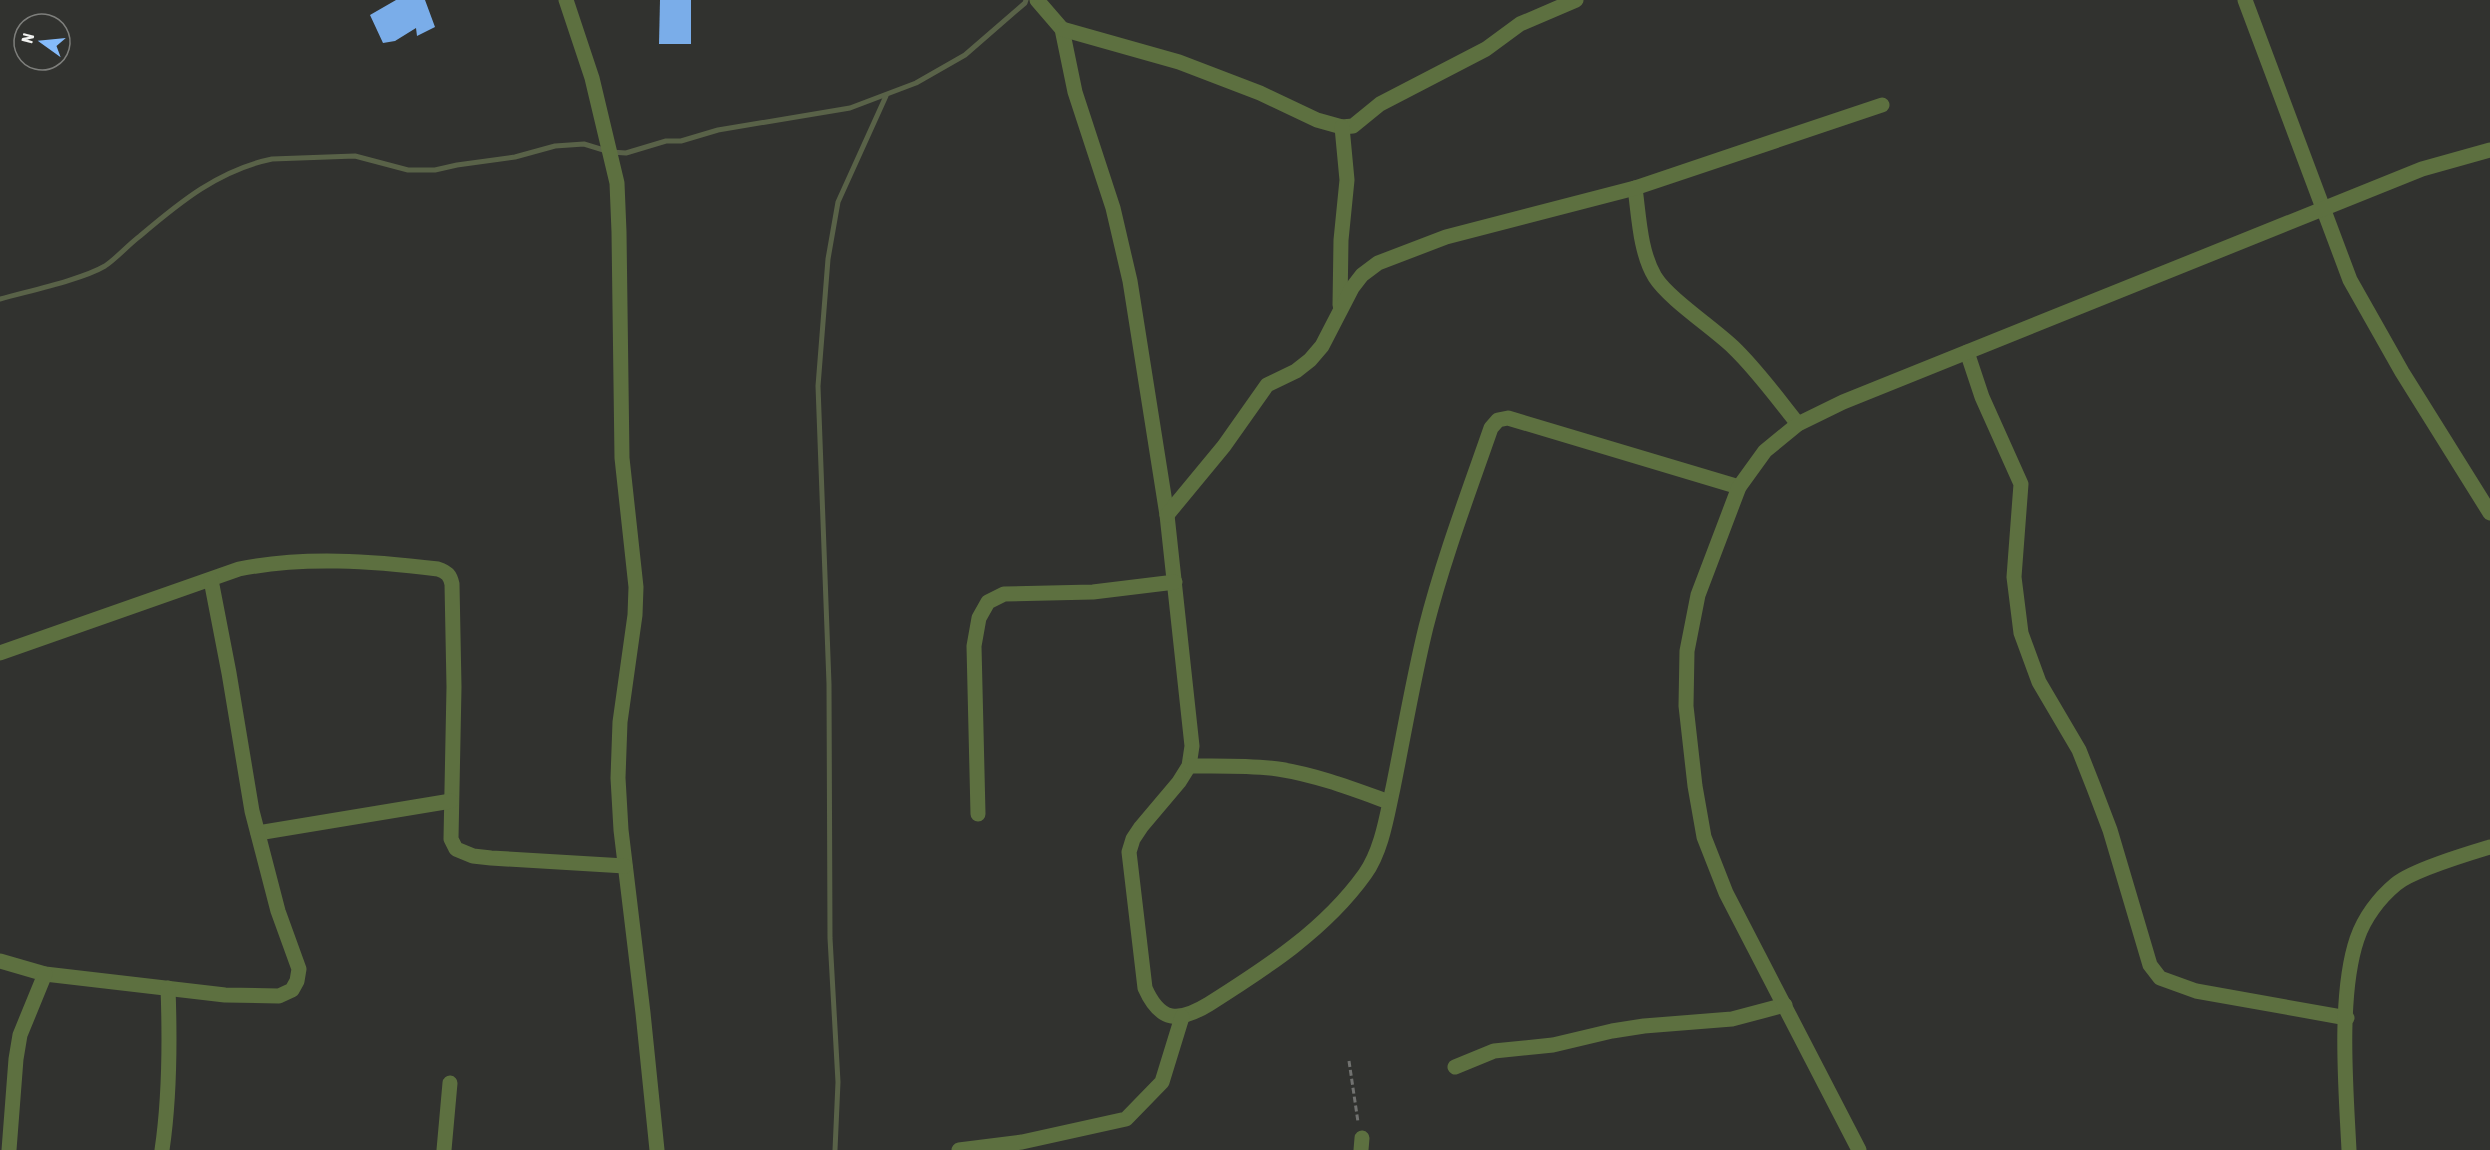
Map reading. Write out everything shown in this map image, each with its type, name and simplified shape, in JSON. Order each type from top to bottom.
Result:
[{"type":"street","points":[[566,0],[592,78],[616,183],[620,232],[622,458],[636,587],[635,615],[621,722],[618,778],[625,866],[657,1150]]},
{"type":"street","points":[[1037,0],[1062,29],[1075,92],[1113,208],[1130,281],[1167,514],[1192,746],[1190,765],[1179,782],[1141,827],[1133,839],[1129,852],[1145,988],[1159,1012],[1170,1017],[1182,1017],[1197,1011],[1258,972],[1302,940],[1336,909],[1366,872],[1378,846],[1415,676],[1441,572],[1491,428],[1498,420],[1508,418],[1739,487]]},
{"type":"street","points":[[1062,29],[1179,62],[1260,93],[1317,120],[1342,127],[1353,126],[1380,104],[1486,49],[1520,24],[1576,0]]},
{"type":"street","points":[[2245,0],[2350,280],[2375,326],[2490,513]]},
{"type":"street","points":[[1167,514],[1224,446],[1268,385],[1296,371],[1322,346],[1340,308],[1362,275],[1378,263],[1446,237],[1635,188],[1882,105]]},
{"type":"street","points":[[1340,308],[1341,240],[1347,180],[1342,127]]},
{"type":"street","points":[[1859,1150],[1726,893],[1704,837],[1695,786],[1686,706],[1686,651],[1698,595],[1739,487],[1765,451],[1798,424],[1843,402],[2322,207],[2422,169],[2490,150]]},
{"type":"street","points":[[1635,188],[1645,248],[1656,279],[1735,349],[1759,374],[1798,424]]},
{"type":"street","points":[[1967,352],[1983,397],[2021,484],[2014,577],[2021,633],[2039,682],[2079,750],[2094,788],[2110,830],[2150,965],[2160,978],[2196,991],[2347,1018]]},
{"type":"street","points":[[0,654],[248,567],[299,562],[357,561],[431,568],[446,572],[452,584],[454,687],[451,839],[456,849],[463,853],[491,858],[625,866]]},
{"type":"street","points":[[0,961],[45,974],[260,997],[279,996],[292,990],[297,981],[299,969],[278,911],[244,772],[239,729],[211,580]]},
{"type":"street","points":[[978,814],[974,646],[979,618],[988,602],[1004,594],[1093,592],[1174,582]]},
{"type":"street","points":[[1190,765],[1278,769],[1331,782],[1389,802]]},
{"type":"street","points":[[258,833],[451,801]]},
{"type":"street","points":[[2349,1150],[2347,1018],[2349,974],[2357,939],[2372,909],[2398,882],[2443,862],[2490,847]]},
{"type":"street","points":[[9,1150],[20,1035],[45,974]]},
{"type":"street","points":[[162,1150],[166,1121],[170,1038],[168,988]]},
{"type":"street","points":[[1455,1067],[1494,1051],[1562,1044],[1612,1031],[1644,1026],[1732,1019],[1785,1005]]},
{"type":"street","points":[[959,1150],[1022,1142],[1126,1119],[1162,1082],[1182,1017]]},
{"type":"street","points":[[444,1150],[450,1083]]},
{"type":"path","points":[[1349,1061],[1361,1144]]},
{"type":"building","points":[[396,0],[425,0],[435,27],[417,36],[416,28],[395,41],[383,43],[370,15]]},
{"type":"building","points":[[660,0],[691,0],[691,44],[659,44]]},
{"type":"waterway","points":[[0,299],[69,280],[105,266],[185,200],[217,179],[253,164],[272,159],[355,156],[408,170],[435,170],[515,157],[555,146],[584,144],[610,152],[626,153],[666,141],[681,141],[718,130],[850,108],[916,83],[965,55],[1026,0]]},
{"type":"waterway","points":[[835,1150],[838,1082],[830,938],[829,684],[818,386],[828,259],[838,202],[886,96]]}]
